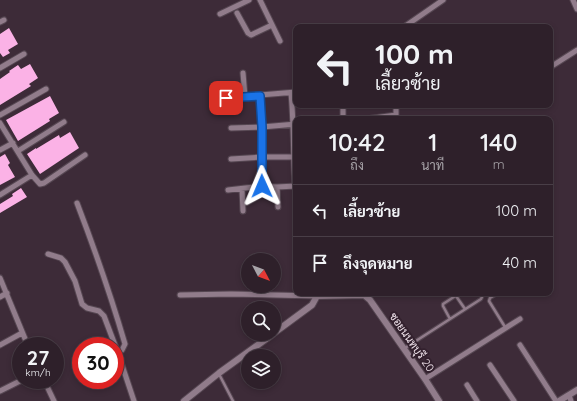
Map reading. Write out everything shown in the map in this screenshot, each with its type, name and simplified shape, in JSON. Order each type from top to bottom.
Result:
[{"type":"street","points":[[220,14],[248,0]]},
{"type":"street","points":[[260,0],[280,41]]},
{"type":"street","points":[[408,24],[443,0]]},
{"type":"street","points":[[573,0],[577,9]]},
{"type":"street","points":[[237,13],[248,33],[251,35],[272,25]]},
{"type":"street","points":[[553,65],[577,50]]},
{"type":"street","points":[[0,68],[24,54]]},
{"type":"street","points":[[243,73],[245,97]]},
{"type":"street","points":[[0,115],[46,89]]},
{"type":"street","points":[[226,98],[293,92]]},
{"type":"street","points":[[260,96],[262,127],[262,186]]},
{"type":"street","points":[[388,116],[396,115],[396,108]]},
{"type":"street","points":[[18,151],[64,122]]},
{"type":"street","points":[[0,123],[32,175],[39,183],[42,184],[85,155]]},
{"type":"street","points":[[231,128],[293,124]]},
{"type":"street","points":[[0,150],[13,143]]},
{"type":"street","points":[[231,158],[293,157]]},
{"type":"street","points":[[0,195],[32,175]]},
{"type":"street","points":[[228,190],[262,186],[293,186]]},
{"type":"street","points":[[277,187],[278,207]]},
{"type":"street","points":[[242,189],[243,211]]},
{"type":"street","points":[[77,203],[102,269],[122,337]]},
{"type":"street","points":[[48,254],[61,258],[65,262],[75,281],[82,304],[87,308],[99,311],[104,316],[112,337]]},
{"type":"street","points":[[0,278],[24,337]]},
{"type":"street","points":[[0,297],[7,294]]},
{"type":"street","points":[[180,295],[293,295]]},
{"type":"street","points":[[281,329],[312,305],[317,296]]},
{"type":"street","name":"ซอยนนทบุรี 20","points":[[366,296],[404,348],[439,401]]},
{"type":"street","points":[[425,379],[520,319]]},
{"type":"street","points":[[0,345],[22,332]]},
{"type":"street","points":[[184,401],[219,373],[264,341]]},
{"type":"street","points":[[520,345],[556,401]]},
{"type":"street","points":[[490,365],[514,401]]},
{"type":"street","points":[[124,371],[134,401]]},
{"type":"street","points":[[0,391],[12,385]]},
{"type":"street","points":[[467,385],[477,401]]},
{"type":"street","points":[[48,389],[54,401]]},
{"type":"street","points":[[559,401],[570,398],[577,390]]},
{"type":"lane","points":[[450,319],[443,306],[445,302],[456,296],[465,309]]},
{"type":"lane","points":[[404,348],[481,299],[482,296]]},
{"type":"lane","points":[[493,296],[489,301],[506,328]]},
{"type":"lane","points":[[219,373],[233,401]]},
{"type":"building","points":[[9,28],[18,44],[8,50],[10,53],[3,57],[0,53],[0,34]]},
{"type":"building","points":[[30,64],[38,78],[29,84],[31,86],[0,105],[0,79],[18,65],[21,69]]},
{"type":"building","points":[[50,96],[59,113],[49,119],[50,121],[18,141],[6,120]]},
{"type":"building","points":[[70,132],[79,148],[40,174],[27,154],[59,135],[60,138]]},
{"type":"building","points":[[5,154],[10,163],[8,165],[15,177],[0,185],[0,157]]},
{"type":"building","points":[[21,188],[27,197],[0,213],[0,204],[13,196],[12,194]]},
{"type":"route","points":[[226,98],[260,96],[262,127],[262,186]]}]
